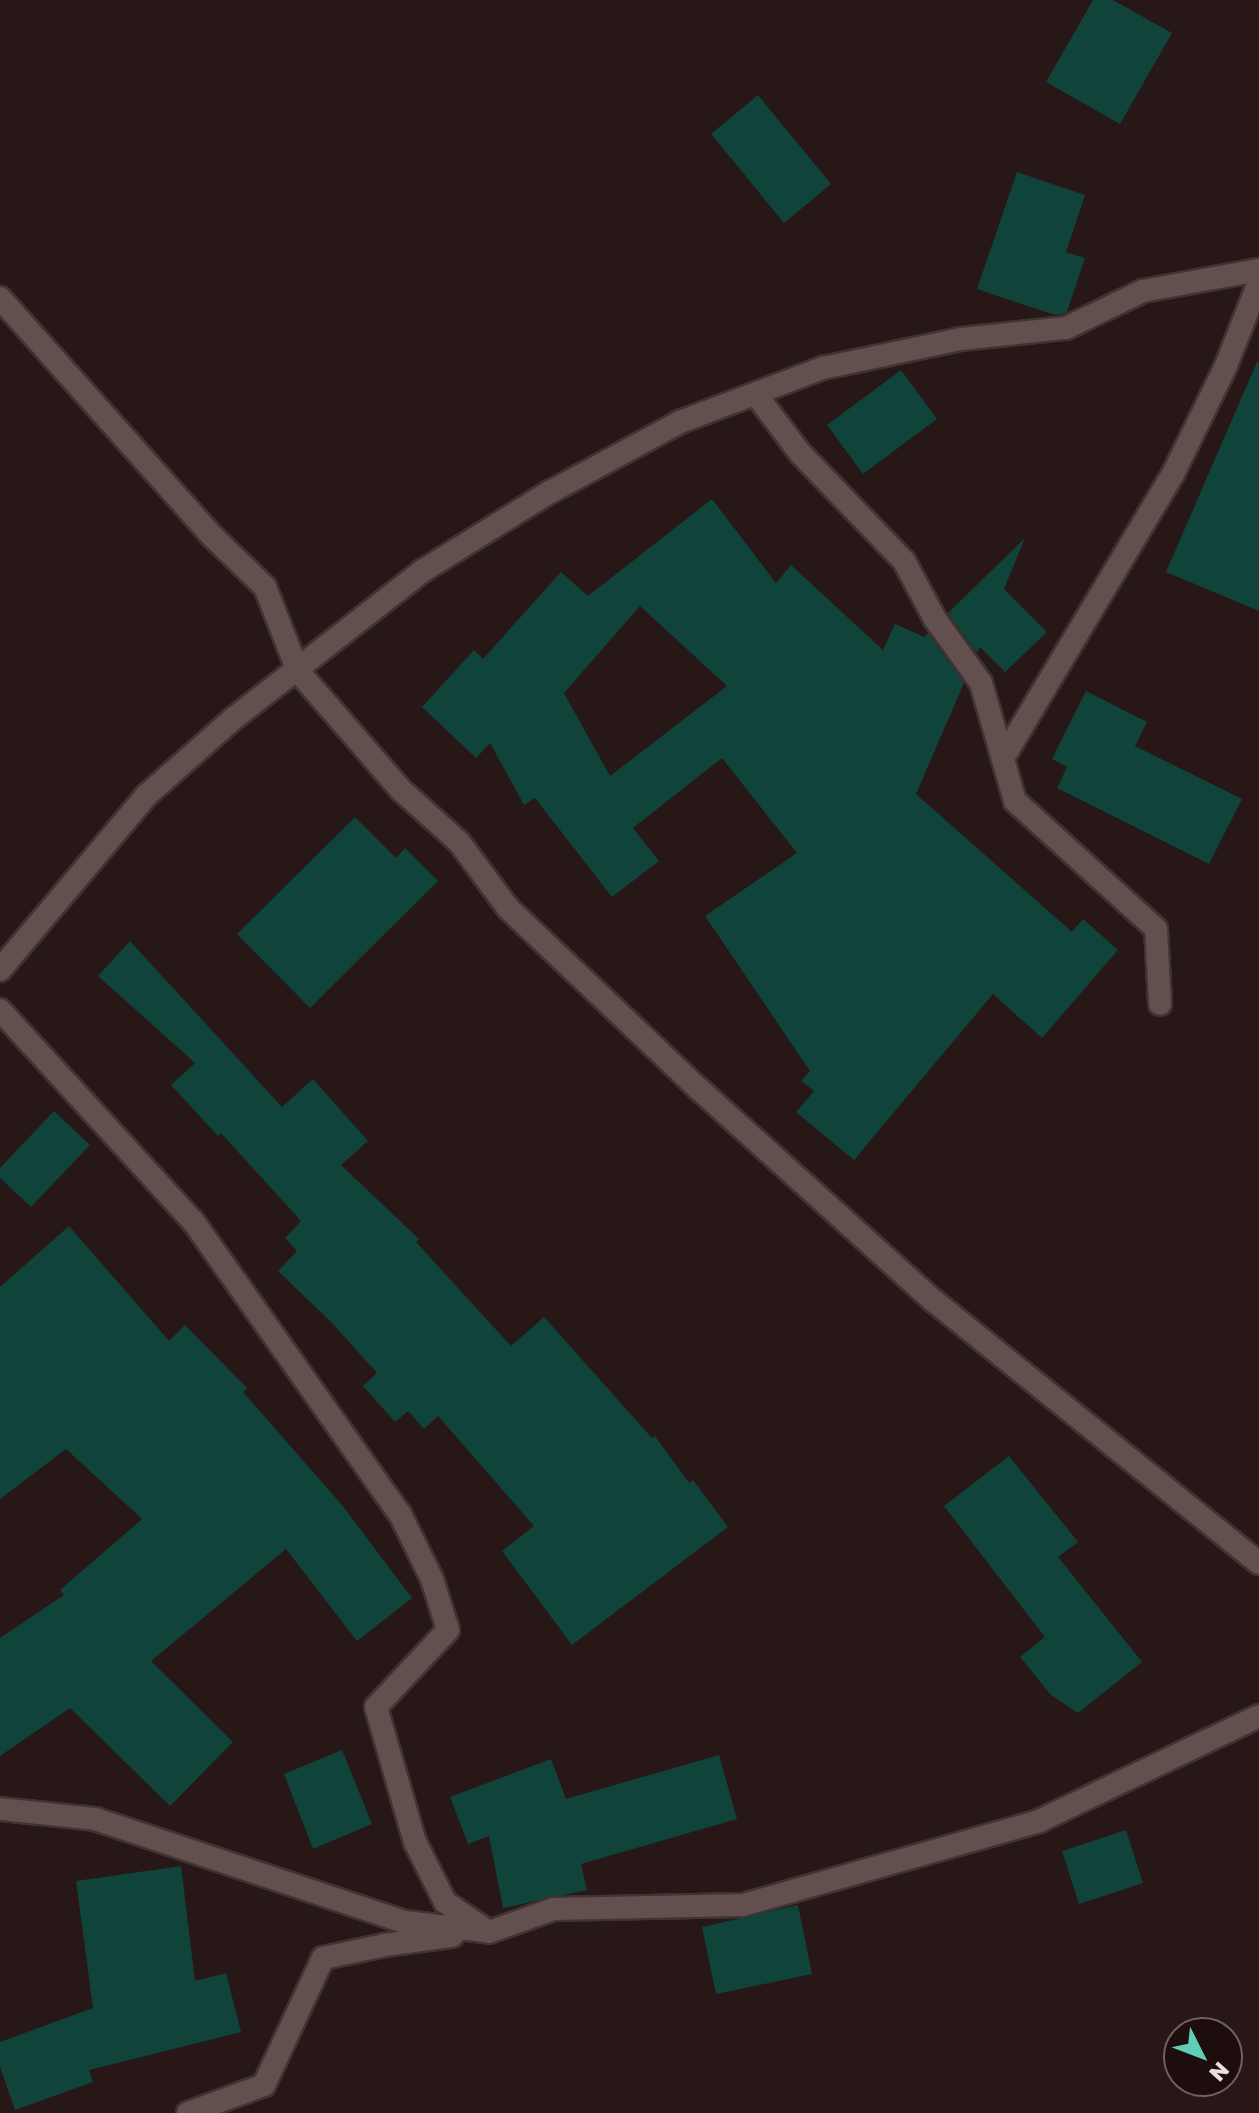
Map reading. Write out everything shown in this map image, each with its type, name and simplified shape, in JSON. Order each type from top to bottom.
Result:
[{"type":"street","points":[[0,970],[147,795],[233,719],[424,570],[550,492],[680,422],[757,396],[823,368],[961,339],[1066,328],[1143,291],[1259,270]]},
{"type":"street","points":[[1003,758],[1173,474],[1225,368],[1259,282]]},
{"type":"street","points":[[0,298],[211,535],[265,587],[298,671],[401,790],[459,842],[508,908],[699,1089],[934,1301],[1259,1563]]},
{"type":"street","points":[[757,396],[800,453],[904,561],[935,619],[981,683],[1015,801],[1156,929],[1160,1004]]},
{"type":"street","points":[[0,1010],[193,1221],[400,1514],[432,1579],[448,1630],[376,1707],[415,1842],[445,1902],[489,1932]]},
{"type":"street","points":[[188,2113],[264,2085],[323,1958],[385,1945],[489,1932],[554,1909],[743,1905],[1039,1821],[1259,1716]]},
{"type":"street","points":[[0,1809],[95,1819],[405,1922],[489,1932]]},
{"type":"building","points":[[1093,0],[1113,0],[1172,33],[1120,124],[1046,82]]},
{"type":"building","points":[[758,95],[831,184],[784,223],[711,134]]},
{"type":"building","points":[[1017,172],[1085,195],[1066,252],[1085,258],[1067,312],[1062,314],[1055,315],[977,289]]},
{"type":"building","points":[[1259,363],[1259,611],[1166,572]]},
{"type":"building","points":[[901,370],[937,419],[863,474],[827,425]]},
{"type":"building","points":[[712,499],[776,583],[791,565],[883,650],[895,624],[924,637],[928,633],[964,683],[916,794],[1072,932],[1083,919],[1118,950],[1042,1038],[993,994],[854,1160],[796,1112],[814,1091],[801,1081],[810,1071],[705,916],[797,853],[722,758],[633,828],[659,861],[612,897],[535,798],[524,805],[490,743],[476,758],[422,707],[474,650],[483,659],[561,572],[588,596]],"holes":[[[640,606],[727,686],[610,776],[564,693]]]},
{"type":"building","points":[[1025,538],[1004,589],[1047,632],[1005,672],[980,647],[977,653],[948,613]]},
{"type":"building","points":[[1086,691],[1147,722],[1135,746],[1242,799],[1209,864],[1057,788],[1067,767],[1052,759]]},
{"type":"building","points":[[355,817],[396,858],[405,848],[438,881],[310,1008],[237,934]]},
{"type":"building","points":[[130,941],[282,1107],[313,1079],[368,1141],[341,1165],[419,1239],[416,1242],[511,1346],[544,1317],[652,1438],[655,1436],[689,1483],[693,1480],[728,1527],[572,1645],[502,1551],[534,1526],[438,1416],[424,1429],[408,1411],[395,1422],[363,1386],[377,1373],[332,1323],[278,1271],[297,1251],[285,1238],[301,1221],[221,1133],[218,1136],[171,1085],[195,1063],[98,976]]},
{"type":"building","points":[[54,1111],[90,1145],[31,1207],[0,1178],[0,1168]]},
{"type":"building","points":[[69,1226],[169,1341],[185,1325],[247,1388],[243,1392],[342,1505],[412,1598],[357,1641],[286,1549],[151,1661],[233,1742],[170,1806],[70,1708],[0,1756],[0,1638],[64,1595],[60,1590],[142,1519],[66,1449],[0,1499],[0,1287]]},
{"type":"building","points":[[1009,1456],[1078,1542],[1058,1557],[1142,1662],[1078,1713],[1051,1695],[1020,1657],[1045,1637],[944,1506]]},
{"type":"building","points":[[342,1750],[372,1824],[313,1849],[284,1774]]},
{"type":"building","points":[[719,1755],[737,1819],[581,1864],[587,1890],[503,1908],[489,1836],[468,1844],[450,1797],[551,1759],[566,1799]]},
{"type":"building","points":[[1126,1830],[1143,1883],[1079,1904],[1062,1851]]},
{"type":"building","points":[[181,1866],[195,1981],[226,1973],[241,2032],[89,2070],[93,2082],[15,2110],[0,2067],[0,2042],[93,2008],[76,1881]]},
{"type":"building","points":[[798,1905],[812,1974],[716,1994],[702,1927]]}]
